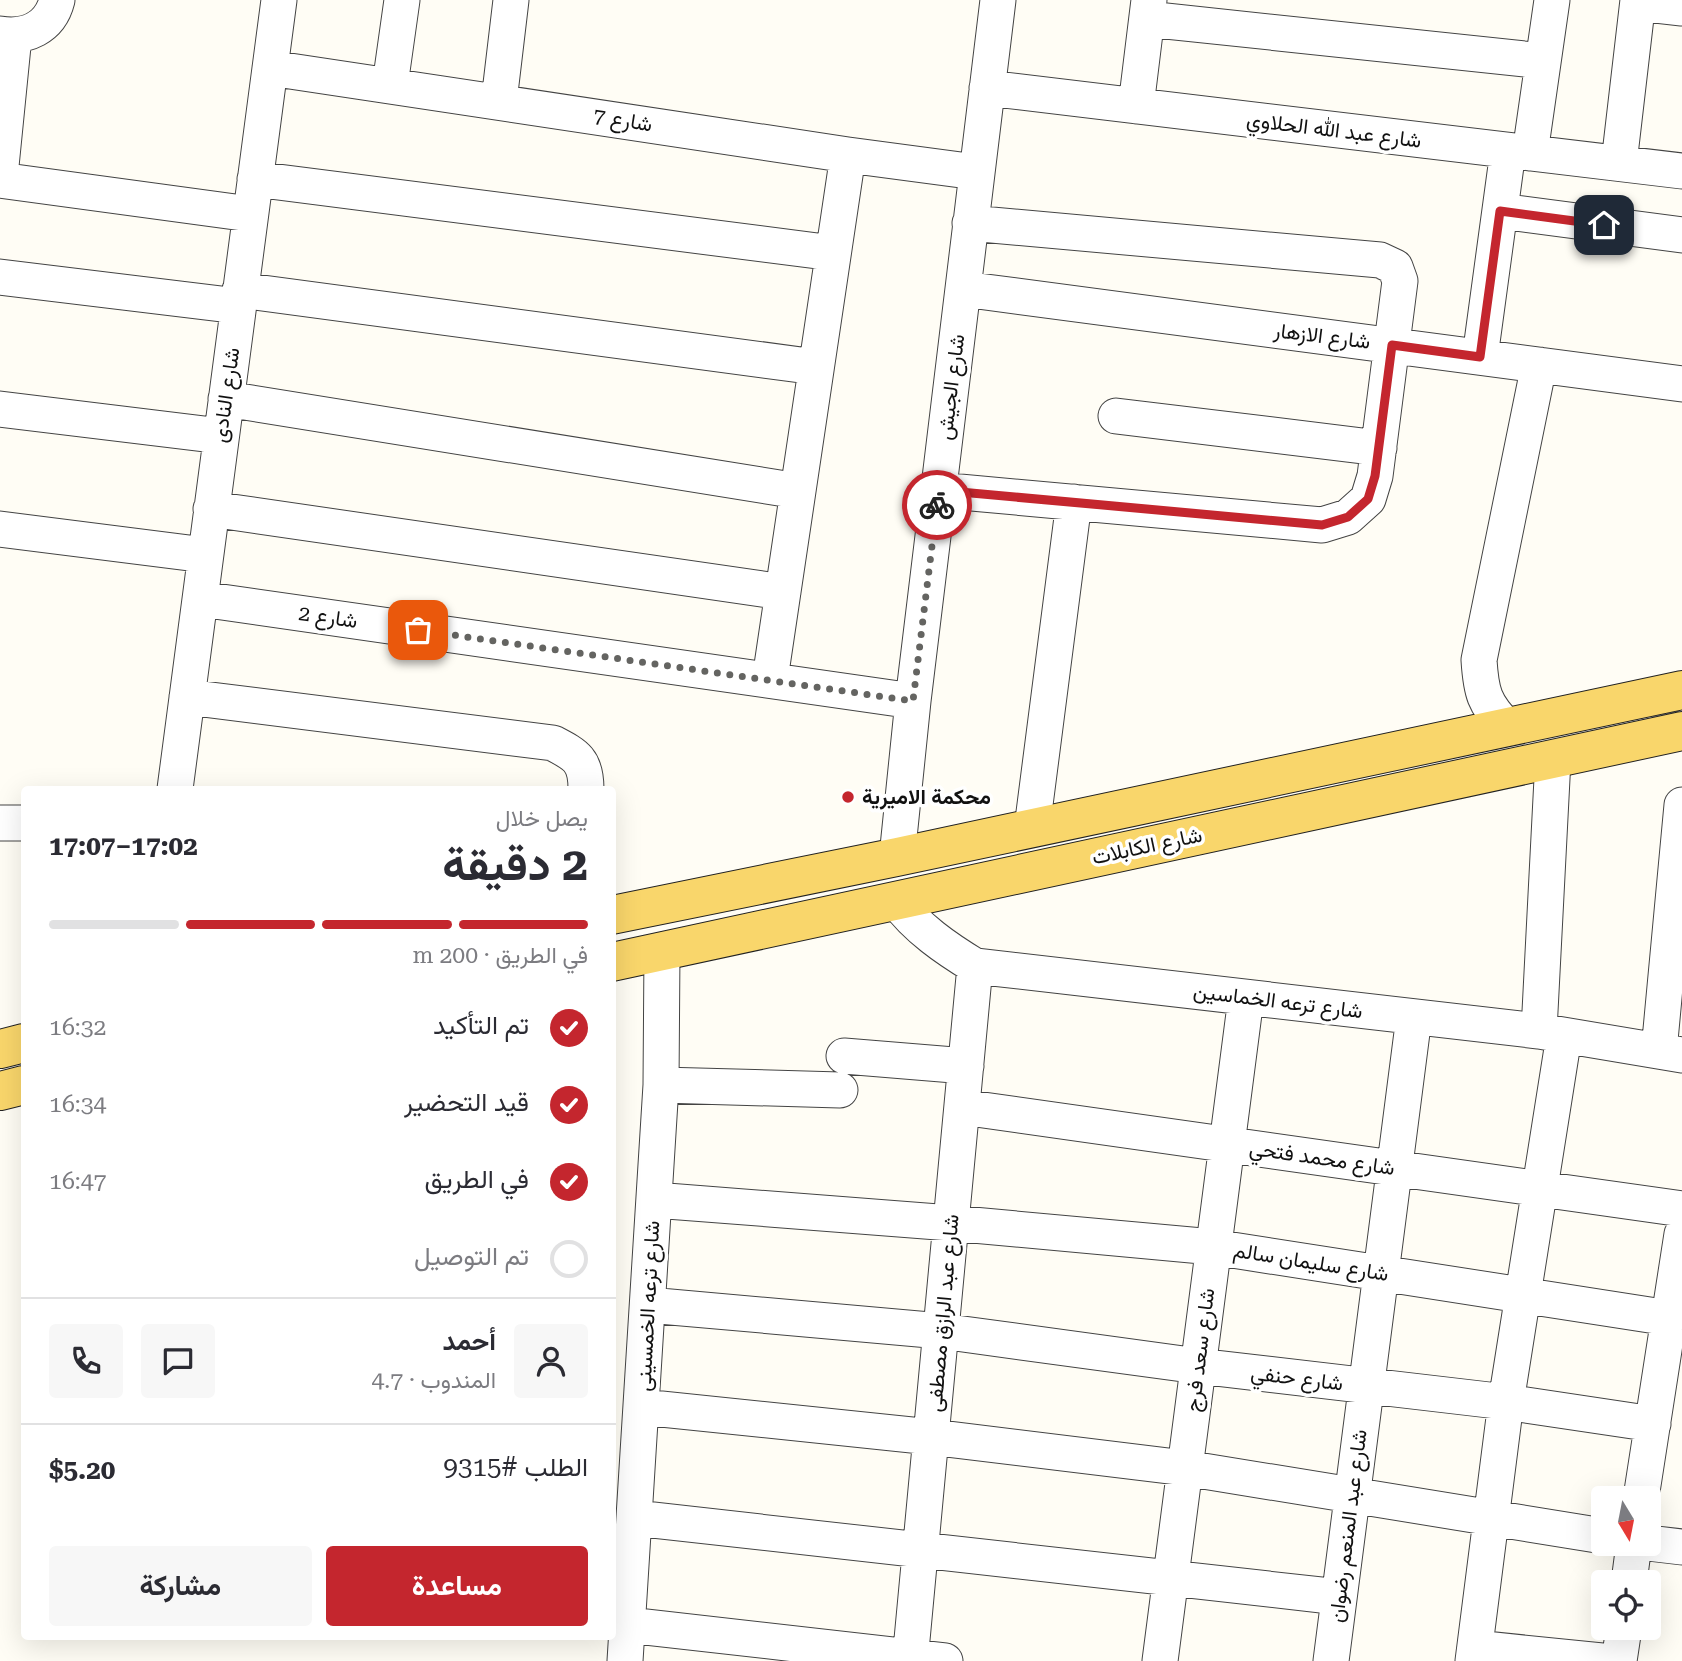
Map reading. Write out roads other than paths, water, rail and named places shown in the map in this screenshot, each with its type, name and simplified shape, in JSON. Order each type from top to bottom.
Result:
[{"type":"main road","name":"شارع الكابلات","points":[[616,914],[897,858],[1682,690]]},
{"type":"main road","name":"شارع الكابلات","points":[[616,961],[1682,731]]},
{"type":"main road","points":[[0,1049],[21,1044]]},
{"type":"main road","points":[[0,1091],[21,1087]]},
{"type":"street","points":[[57,0],[46,22],[30,33],[7,35],[0,178],[250,214]]},
{"type":"street","name":"شارع النادى","points":[[174,786],[279,0]]},
{"type":"street","points":[[390,85],[402,0]]},
{"type":"street","points":[[499,101],[511,0]]},
{"type":"street","name":"شارع الجيش","points":[[897,858],[913,701],[998,0]]},
{"type":"street","points":[[1480,357],[1500,211],[1543,61],[1552,0]]},
{"type":"street","points":[[1619,163],[1638,1],[1682,8]]},
{"type":"street","points":[[1136,106],[1148,10],[1543,61]]},
{"type":"street","name":"شارع 7","points":[[270,68],[976,172]]},
{"type":"street","name":"شارع عبد الله الحلاوي","points":[[987,88],[1682,171]]},
{"type":"street","points":[[770,679],[848,155]]},
{"type":"street","points":[[255,179],[833,253]]},
{"type":"street","points":[[1500,211],[1682,235]]},
{"type":"street","points":[[938,490],[1322,525],[1348,517],[1368,499],[1375,476],[1400,281],[1395,267],[1380,260],[970,223]]},
{"type":"street","points":[[0,277],[239,298],[816,367]]},
{"type":"street","name":"شارع الازهار","points":[[962,289],[1682,384]]},
{"type":"street","points":[[1507,727],[1491,710],[1481,686],[1479,660],[1539,365]]},
{"type":"street","points":[[226,399],[798,491]]},
{"type":"street","points":[[0,409],[220,436]]},
{"type":"street","points":[[1115,416],[1379,448]]},
{"type":"street","points":[[1032,828],[1074,502]]},
{"type":"street","points":[[211,509],[783,592]]},
{"type":"street","points":[[0,529],[205,555]]},
{"type":"street","name":"شارع 2","points":[[201,599],[913,701]]},
{"type":"street","points":[[187,697],[553,743],[575,755],[586,776],[586,786]]},
{"type":"street","points":[[1553,759],[1552,1033],[1539,1189],[1506,1402],[1474,1654],[1602,1661]]},
{"type":"street","points":[[1671,1053],[1682,805]]},
{"type":"street","points":[[0,823],[21,823]]},
{"type":"street","name":"شارع ترعه الخماسين","points":[[897,900],[911,918],[950,951],[975,966],[1552,1033],[1671,1053]]},
{"type":"street","name":"شارع ترعه الخمسينى","points":[[625,1661],[661,1085],[662,951]]},
{"type":"street","name":"شارع عبد الرازق مصطفى","points":[[910,1659],[975,966]]},
{"type":"street","name":"شارع سعد فرج","points":[[1160,1661],[1246,998]]},
{"type":"street","name":"شارع عبد المنعم رضوان","points":[[1331,1661],[1414,1017]]},
{"type":"street","points":[[844,1056],[966,1066]]},
{"type":"street","points":[[661,1085],[840,1090]]},
{"type":"street","name":"شارع محمد فتحي","points":[[962,1107],[1682,1209]]},
{"type":"street","name":"شارع سليمان سالم","points":[[654,1200],[1213,1247],[1669,1318]]},
{"type":"street","points":[[1643,1486],[1682,1234]]},
{"type":"street","name":"شارع حنفي","points":[[648,1305],[941,1331],[1198,1366],[1506,1402],[1653,1424]]},
{"type":"street","points":[[642,1406],[1185,1468],[1591,1534]]},
{"type":"street","points":[[635,1518],[1339,1597]]},
{"type":"street","points":[[1661,1545],[1682,1547]]},
{"type":"street","points":[[628,1625],[777,1652],[945,1661]]},
{"type":"street","points":[[1619,1661],[1622,1640]]},
{"type":"place","name":"محكمة الاميرية","points":[[848,797]]}]
